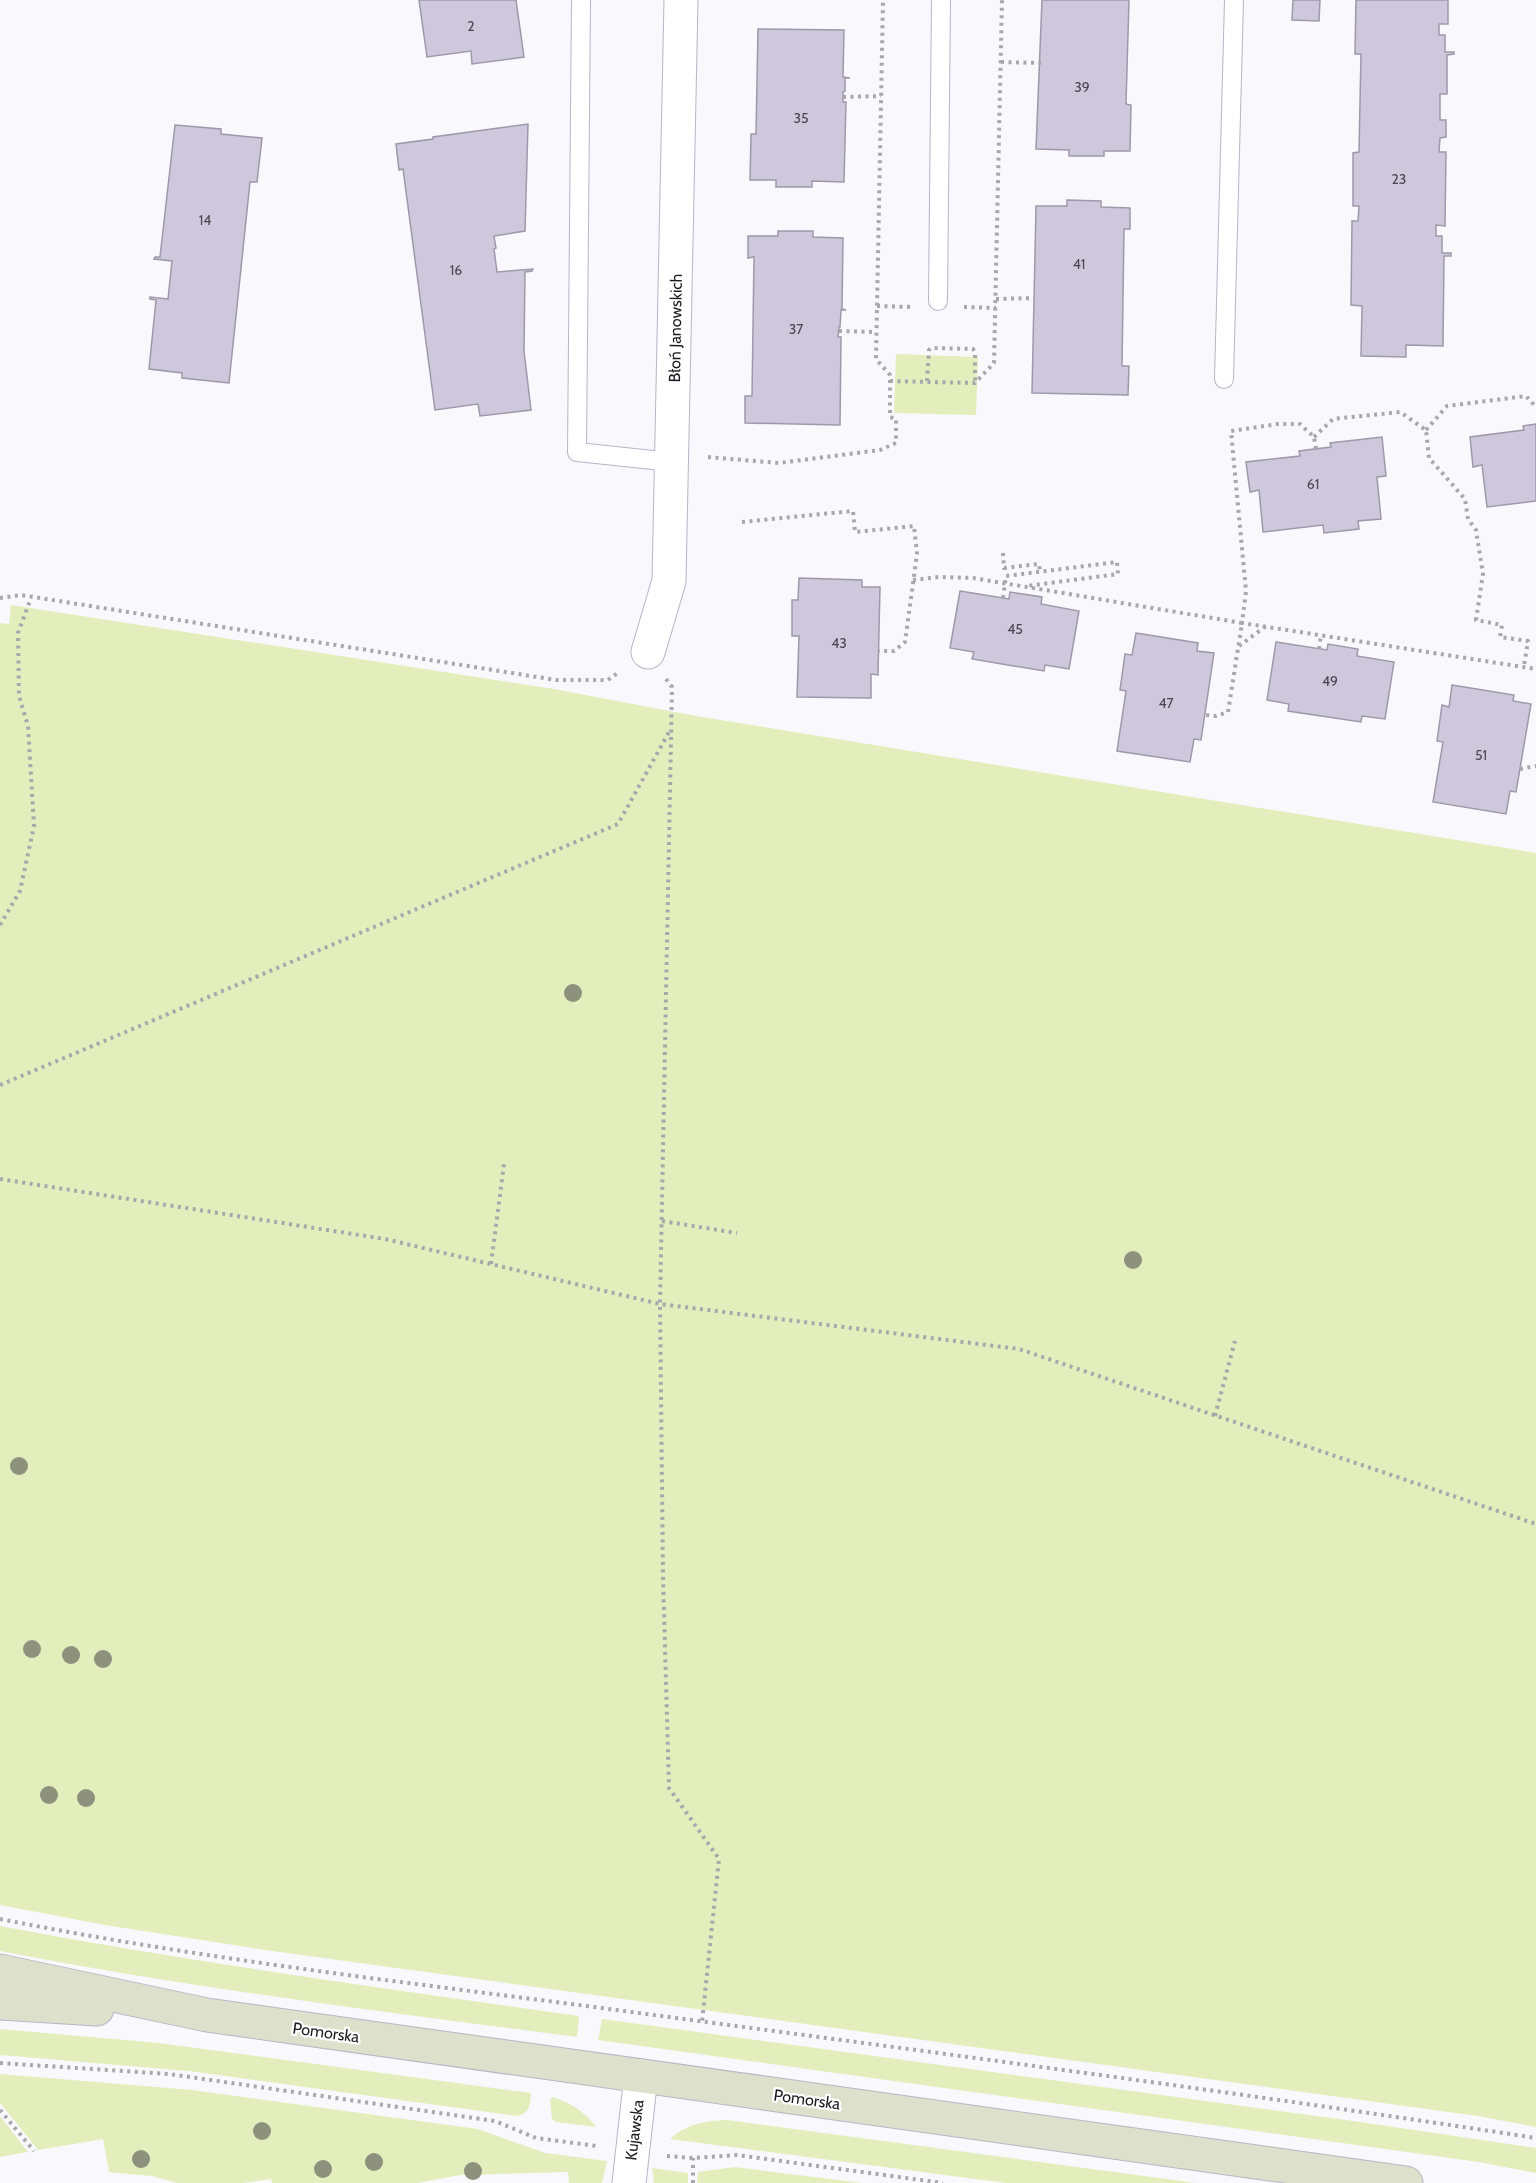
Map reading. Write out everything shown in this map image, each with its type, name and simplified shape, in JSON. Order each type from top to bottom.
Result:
[{"type":"main road","name":"Pomorska","points":[[0,1971],[207,2015],[1406,2183]]},
{"type":"main road","name":"Pomorska","points":[[0,2003],[207,2015]]},
{"type":"street","name":"Błoń Janowskich","points":[[648,652],[669,581],[681,0]]},
{"type":"street","name":"Kujawska","points":[[629,2183],[641,2076]]},
{"type":"lane","points":[[581,0],[577,452],[672,462]]},
{"type":"lane","points":[[938,301],[941,0]]},
{"type":"lane","points":[[1224,379],[1234,0]]},
{"type":"path","points":[[704,457],[779,463],[880,450],[896,443],[896,419],[890,417],[890,375],[876,359],[883,0]]},
{"type":"path","points":[[890,381],[975,383],[994,363],[1002,0]]},
{"type":"path","points":[[1001,62],[1041,63]]},
{"type":"path","points":[[843,97],[881,96]]},
{"type":"path","points":[[996,299],[1034,298]]},
{"type":"path","points":[[839,331],[876,332]]},
{"type":"path","points":[[927,381],[931,348],[973,349],[975,352],[975,383]]},
{"type":"path","points":[[1524,667],[1528,641],[1500,637],[1502,624],[1476,620],[1483,574],[1476,530],[1468,519],[1465,499],[1429,458],[1426,430],[1447,405],[1526,396],[1536,407]]},
{"type":"path","points":[[1314,437],[1333,419],[1400,412],[1426,430]]},
{"type":"path","points":[[1205,715],[1216,716],[1228,712],[1246,591],[1231,431],[1278,424],[1300,424],[1314,437],[1316,449]]},
{"type":"path","points":[[742,522],[853,511],[855,532],[914,526],[917,554],[905,642],[894,651],[879,651]]},
{"type":"path","points":[[1003,553],[1004,568],[1039,564],[1040,572]]},
{"type":"path","points":[[1003,598],[1006,576],[1116,562],[1118,574],[1021,586]]},
{"type":"path","points":[[913,580],[939,577],[1005,583],[1536,669]]},
{"type":"path","points":[[0,598],[21,595],[556,680],[608,680],[648,652],[672,687],[660,1304],[663,1576],[669,1788],[719,1859],[702,2022]]},
{"type":"path","points":[[0,925],[20,891],[34,826],[28,726],[19,696],[18,633],[31,598]]},
{"type":"path","points":[[1238,646],[1266,626]]},
{"type":"path","points":[[1319,649],[1321,635]]},
{"type":"path","points":[[0,1085],[618,824],[670,730]]},
{"type":"path","points":[[1520,769],[1536,766]]},
{"type":"path","points":[[491,1264],[504,1164]]},
{"type":"path","points":[[0,1179],[385,1239],[660,1304],[1019,1349],[1536,1524]]},
{"type":"path","points":[[662,1221],[736,1233]]},
{"type":"path","points":[[1215,1416],[1235,1341]]},
{"type":"path","points":[[0,1919],[90,1937],[284,1966],[1305,2103],[1536,2138]]},
{"type":"path","points":[[0,2062],[169,2074],[495,2121],[536,2138],[605,2147]]},
{"type":"path","points":[[0,2110],[34,2151]]},
{"type":"path","points":[[657,2155],[693,2158],[737,2155],[943,2183]]},
{"type":"path","points":[[693,2158],[693,2183]]},
{"type":"green space","points":[[896,354],[978,357],[976,415],[894,413]]},
{"type":"green space","points":[[11,605],[554,689],[696,716],[1536,853],[1536,2127],[1478,2116],[265,1950],[105,1925],[0,1905],[0,623],[9,624]]},
{"type":"green space","points":[[0,1926],[217,1963],[579,2016],[577,2037],[216,1988],[0,1951]]},
{"type":"green space","points":[[602,2019],[1536,2148],[1536,2173],[1479,2162],[598,2040]]},
{"type":"green space","points":[[0,2029],[159,2043],[531,2093],[530,2101],[527,2111],[517,2116],[189,2071],[0,2055]]},
{"type":"green space","points":[[0,2074],[192,2090],[478,2129],[545,2153],[607,2161],[602,2183],[569,2183],[568,2172],[461,2175],[417,2183],[272,2183],[271,2179],[243,2183],[178,2183],[151,2176],[109,2172],[103,2139],[38,2150],[0,2103]]},
{"type":"green space","points":[[552,2097],[577,2108],[596,2127],[556,2122],[552,2119],[550,2100]]},
{"type":"green space","points":[[0,2116],[28,2152],[0,2157]]},
{"type":"green space","points":[[727,2120],[1196,2183],[1006,2183],[670,2139],[697,2124]]},
{"type":"green space","points":[[735,2167],[862,2183],[697,2183],[698,2172]]},
{"type":"green space","points":[[652,2168],[688,2173],[688,2183],[654,2183]]},
{"type":"building","points":[[419,0],[516,0],[524,57],[472,64],[471,51],[427,57]]},
{"type":"building","points":[[1042,0],[1129,0],[1126,104],[1131,105],[1130,151],[1104,151],[1104,156],[1069,156],[1069,150],[1036,149]]},
{"type":"building","points":[[1293,0],[1320,0],[1319,21],[1292,20]]},
{"type":"building","points":[[1356,0],[1448,0],[1448,24],[1439,24],[1439,35],[1445,35],[1445,52],[1454,52],[1454,54],[1447,55],[1447,94],[1440,94],[1440,120],[1446,120],[1446,137],[1440,138],[1439,152],[1446,152],[1445,226],[1436,225],[1436,236],[1442,236],[1442,253],[1451,253],[1451,256],[1444,256],[1443,346],[1406,345],[1406,357],[1361,356],[1362,306],[1351,305],[1352,221],[1358,221],[1359,206],[1353,206],[1353,153],[1359,152],[1361,54],[1355,54]]},
{"type":"building","points":[[758,29],[844,30],[843,77],[850,78],[845,78],[845,91],[843,92],[843,102],[846,102],[844,182],[812,181],[812,187],[776,187],[776,180],[750,180],[751,134],[756,134]]},
{"type":"building","points":[[528,124],[525,231],[494,236],[496,248],[494,249],[497,272],[533,269],[525,272],[524,351],[531,410],[480,416],[478,404],[435,410],[403,169],[399,170],[396,144]]},
{"type":"building","points":[[175,125],[221,129],[221,134],[262,138],[257,182],[250,182],[229,383],[182,378],[182,373],[149,369],[156,300],[150,297],[168,299],[172,261],[154,259],[160,257]]},
{"type":"building","points":[[1067,200],[1101,201],[1101,207],[1130,208],[1130,229],[1124,229],[1122,366],[1129,366],[1128,395],[1032,393],[1036,206],[1067,206]]},
{"type":"building","points":[[778,231],[813,231],[813,237],[843,238],[842,309],[846,310],[841,310],[838,337],[841,337],[840,425],[745,423],[745,396],[752,396],[754,257],[748,258],[748,236],[778,236]]},
{"type":"building","points":[[1536,424],[1536,501],[1487,507],[1482,465],[1473,467],[1470,437],[1524,430],[1523,426]]},
{"type":"building","points":[[1382,437],[1386,476],[1377,477],[1381,519],[1358,521],[1359,529],[1324,533],[1323,525],[1263,532],[1259,490],[1250,492],[1246,462],[1300,456],[1299,451],[1331,447],[1330,443]]},
{"type":"building","points":[[799,578],[862,580],[862,587],[880,587],[878,675],[871,674],[871,698],[797,697],[799,636],[792,636],[792,600],[798,600]]},
{"type":"building","points":[[960,591],[1009,599],[1010,592],[1042,597],[1041,604],[1079,611],[1069,669],[1045,665],[1044,671],[972,659],[974,652],[950,648]]},
{"type":"building","points":[[1136,633],[1198,643],[1197,651],[1214,653],[1201,740],[1194,739],[1190,762],[1117,751],[1126,691],[1120,690],[1125,654],[1132,655]]},
{"type":"building","points":[[1276,642],[1327,650],[1328,644],[1358,649],[1357,656],[1394,662],[1385,719],[1362,716],[1361,722],[1288,711],[1289,704],[1267,700]]},
{"type":"building","points":[[1452,685],[1514,695],[1513,701],[1531,704],[1516,792],[1510,791],[1506,814],[1433,802],[1443,742],[1437,741],[1442,705],[1449,707]]}]
